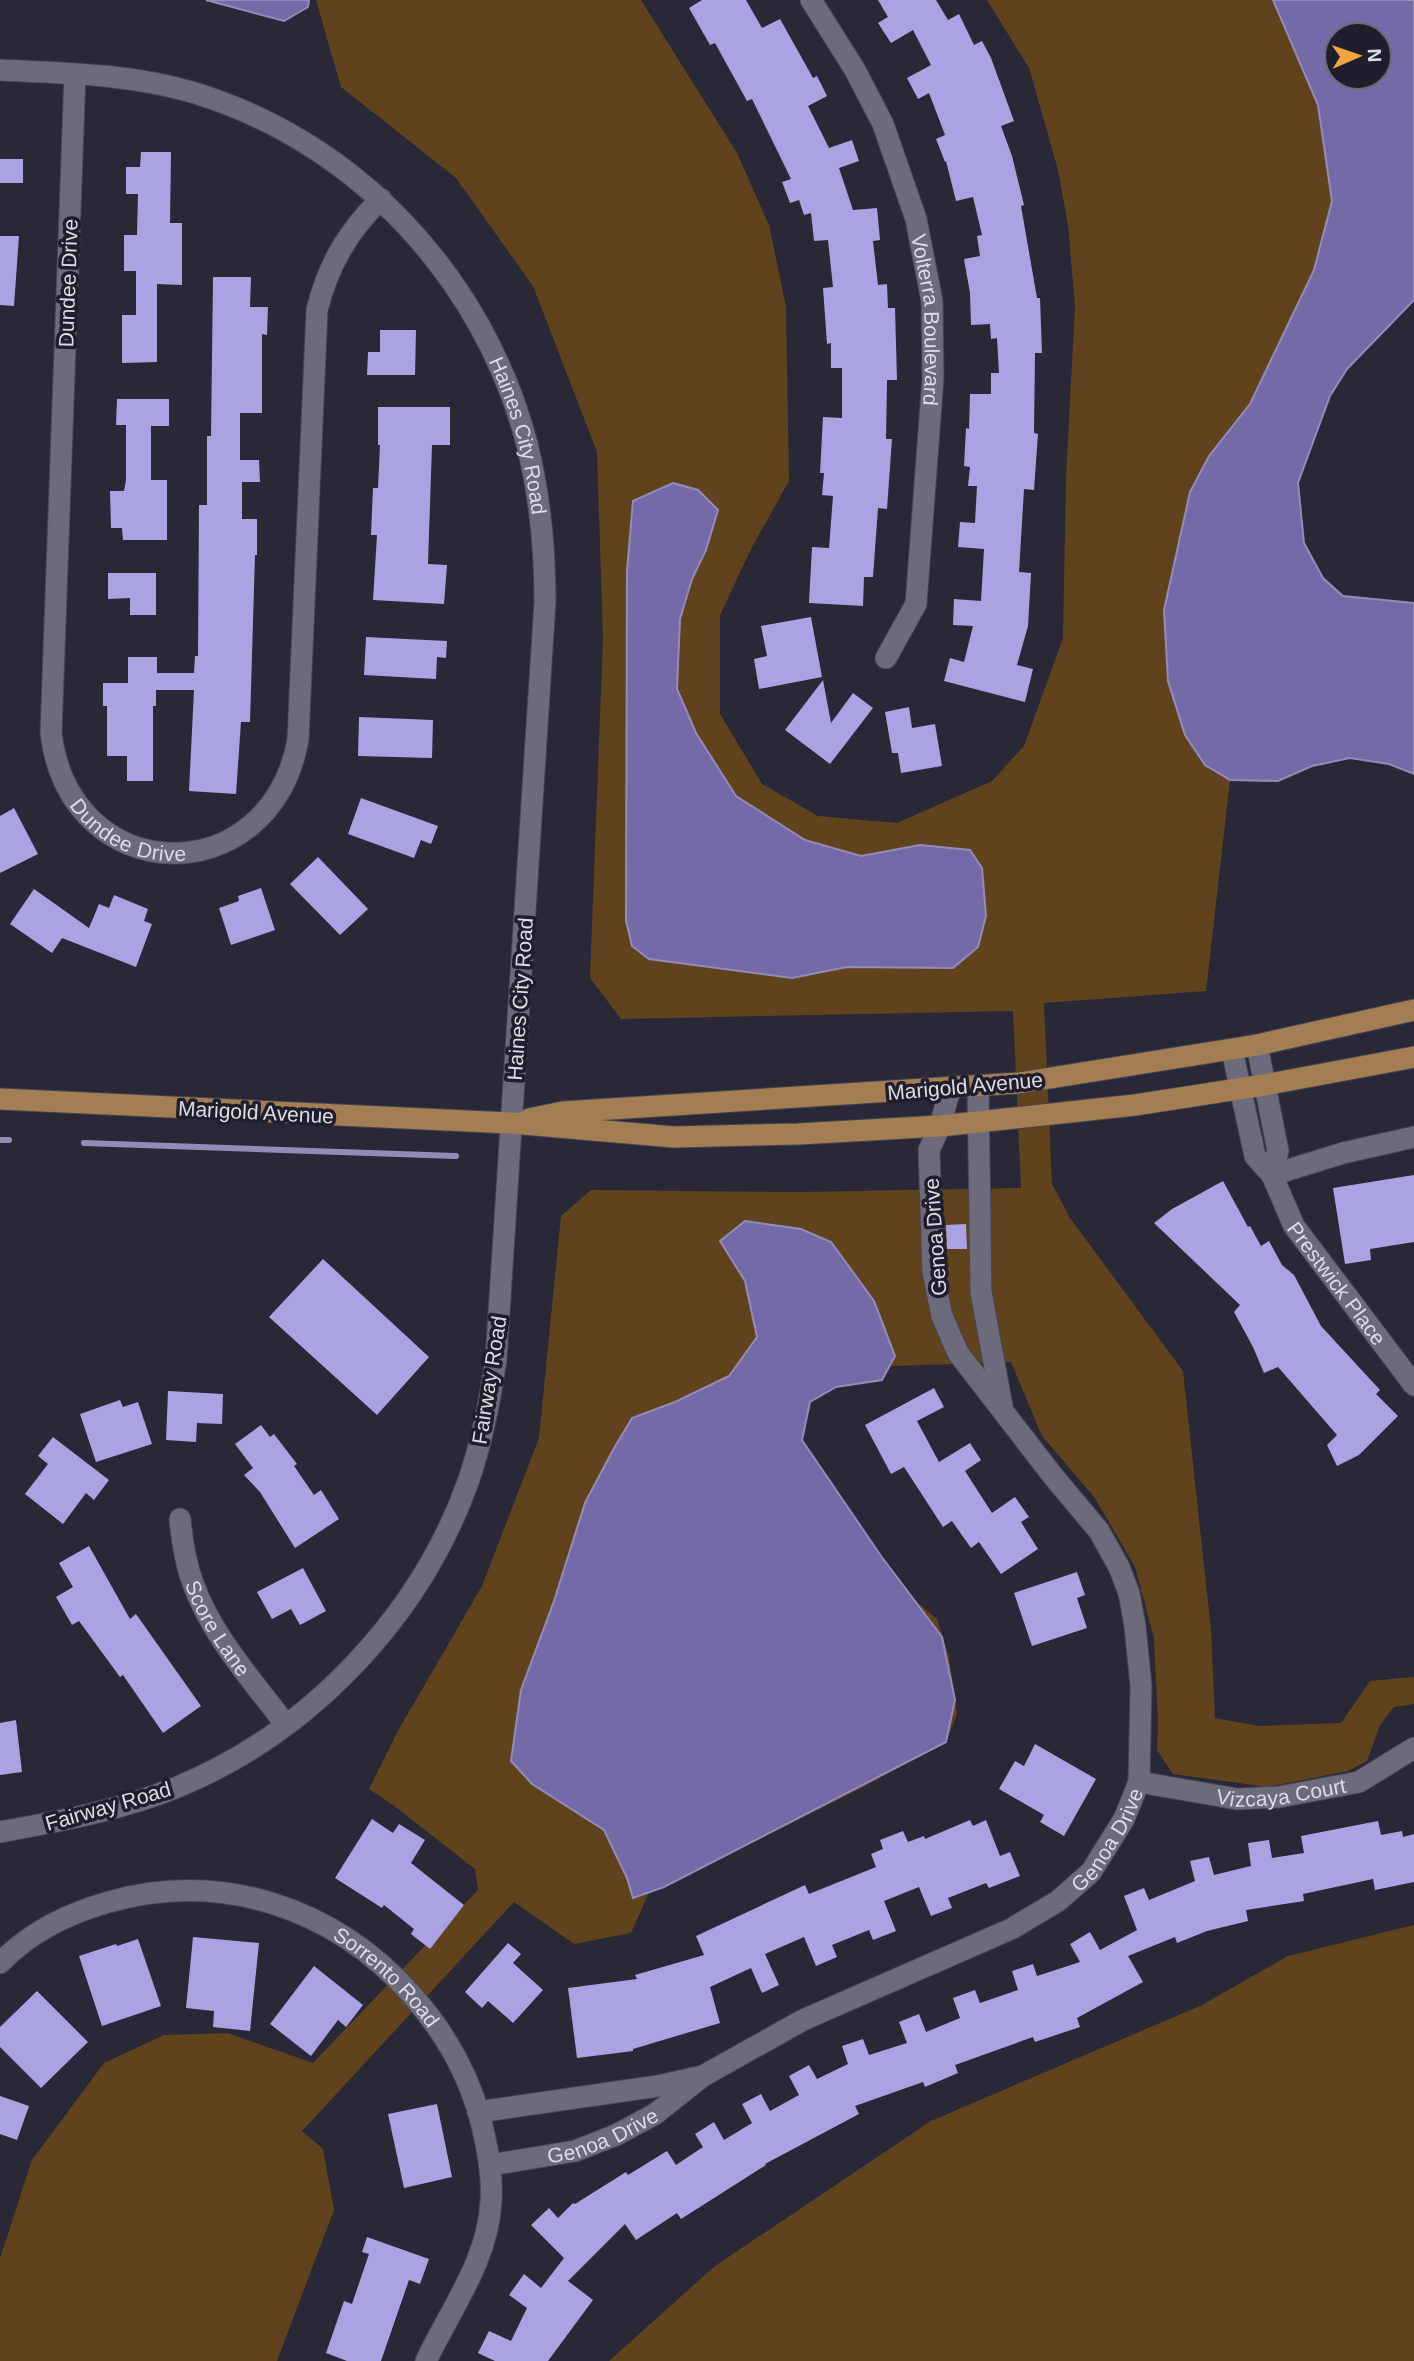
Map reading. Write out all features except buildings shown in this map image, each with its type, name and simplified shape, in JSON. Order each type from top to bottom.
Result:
[{"type":"main road","name":"Marigold Avenue","points":[[512,1123],[563,1112],[1019,1083],[1232,1050],[1414,1010]]},
{"type":"main road","name":"Marigold Avenue","points":[[0,1099],[512,1123],[674,1137],[798,1134],[940,1126],[1135,1104],[1240,1089],[1414,1058]]},
{"type":"street","name":"Volterra Boulevard","points":[[811,0],[855,70],[883,124],[916,219],[932,301],[933,378],[916,604],[886,658]]},
{"type":"street","name":"Haines City Road","points":[[0,71],[75,74],[164,85],[226,103],[316,149],[381,199],[421,241],[462,296],[493,351],[521,423],[539,507],[545,569],[543,652],[512,1123]]},
{"type":"street","name":"Dundee Drive","points":[[75,74],[51,733],[58,771],[77,805],[106,832],[122,841],[169,853],[199,852],[214,847],[255,823],[276,799],[291,771],[298,740],[317,310],[323,285],[346,238],[381,199]]},
{"type":"street","name":"Prestwick Place","points":[[1257,1045],[1278,1151],[1272,1174]]},
{"type":"street","name":"Prestwick Place","points":[[1232,1050],[1255,1156],[1272,1174],[1294,1226],[1414,1385]]},
{"type":"street","name":"Genoa Drive","points":[[978,1087],[981,1292],[1004,1412]]},
{"type":"street","name":"Genoa Drive","points":[[490,2165],[575,2151],[616,2135],[655,2113],[703,2076],[803,2020],[1011,1929],[1058,1901],[1091,1872],[1124,1819],[1139,1782],[1141,1686],[1129,1593],[1119,1567],[1099,1531],[958,1353],[942,1316],[933,1272],[929,1150],[940,1126],[950,1089]]},
{"type":"street","name":"Fairway Road","points":[[0,1832],[76,1818],[159,1794],[235,1758],[286,1725],[352,1667],[401,1607],[442,1541],[467,1483],[484,1429],[496,1359],[512,1123]]},
{"type":"street","points":[[1272,1174],[1343,1153],[1414,1137]]},
{"type":"street","name":"Score Lane","points":[[180,1519],[184,1552],[193,1584],[203,1605],[224,1642],[286,1725]]},
{"type":"street","name":"Vizcaya Court","points":[[1139,1782],[1237,1799],[1279,1797],[1359,1782],[1414,1748]]},
{"type":"street","name":"Sorrento Road","points":[[0,1963],[23,1943],[69,1916],[92,1907],[141,1894],[169,1891],[219,1893],[243,1895],[283,1906],[331,1928],[361,1947],[397,1979],[446,2039],[465,2075],[478,2112],[490,2165],[491,2200],[482,2253],[426,2361]]},
{"type":"street","name":"Genoa Drive","points":[[478,2112],[658,2086],[703,2076]]},
{"type":"shaded area","points":[[206,0],[309,0],[308,7],[284,21]]},
{"type":"shaded area","points":[[316,0],[641,0],[737,153],[769,225],[786,307],[789,481],[752,547],[720,615],[720,714],[762,784],[818,816],[897,823],[992,781],[1024,746],[1063,638],[1066,477],[1075,306],[1068,225],[1058,170],[1029,68],[987,0],[1273,0],[1318,105],[1332,201],[1314,270],[1250,404],[1209,456],[1205,765],[1230,780],[1206,991],[1044,1003],[1052,1184],[1070,1218],[1183,1371],[1211,1630],[1215,1718],[1259,1726],[1341,1723],[1370,1681],[1414,1677],[1414,1704],[1394,1707],[1380,1725],[1367,1761],[1348,1771],[1268,1787],[1173,1774],[1157,1750],[1154,1638],[1135,1567],[1095,1498],[1042,1436],[1011,1362],[866,1367],[810,1382],[797,1428],[822,1487],[882,1573],[937,1619],[949,1657],[957,1714],[946,1742],[689,1875],[655,1879],[631,1933],[574,1944],[514,1902],[302,2131],[323,2149],[334,2210],[277,2361],[0,2361],[0,2258],[32,2160],[104,2063],[164,2035],[228,2033],[313,2063],[478,1890],[475,1869],[369,1789],[399,1729],[482,1586],[539,1438],[561,1216],[591,1190],[800,1192],[1021,1188],[1013,1011],[621,1019],[590,978],[603,638],[597,452],[533,286],[456,178],[341,87]]},
{"type":"shaded area","points":[[1273,0],[1414,0],[1414,300],[1347,369],[1330,396],[1298,483],[1304,543],[1323,578],[1343,596],[1414,603],[1414,774],[1389,764],[1350,758],[1312,766],[1278,781],[1230,780],[1205,765],[1185,735],[1168,681],[1164,610],[1190,492],[1209,456],[1250,404],[1314,270],[1332,201],[1318,105]]},
{"type":"shaded area","points":[[673,483],[698,490],[718,510],[680,619],[677,689],[696,733],[736,796],[805,840],[861,856],[920,845],[970,850],[982,868],[986,916],[978,947],[953,968],[847,967],[792,978],[649,959],[632,946],[626,921],[627,571],[633,501]]},
{"type":"shaded area","points":[[745,1221],[801,1229],[831,1242],[874,1301],[895,1356],[882,1380],[836,1387],[810,1402],[802,1440],[881,1556],[942,1637],[955,1700],[946,1742],[664,1887],[633,1898],[627,1878],[604,1830],[532,1784],[511,1761],[521,1690],[554,1601],[585,1503],[632,1418],[675,1402],[729,1376],[757,1337],[745,1281],[720,1241]]},
{"type":"shaded area","points":[[1414,1925],[1414,2361],[609,2361],[715,2266],[931,2121],[1202,2005],[1288,1956]]},
{"type":"waterway","points":[[0,1140],[9,1140]]},
{"type":"waterway","points":[[84,1143],[456,1156]]}]
